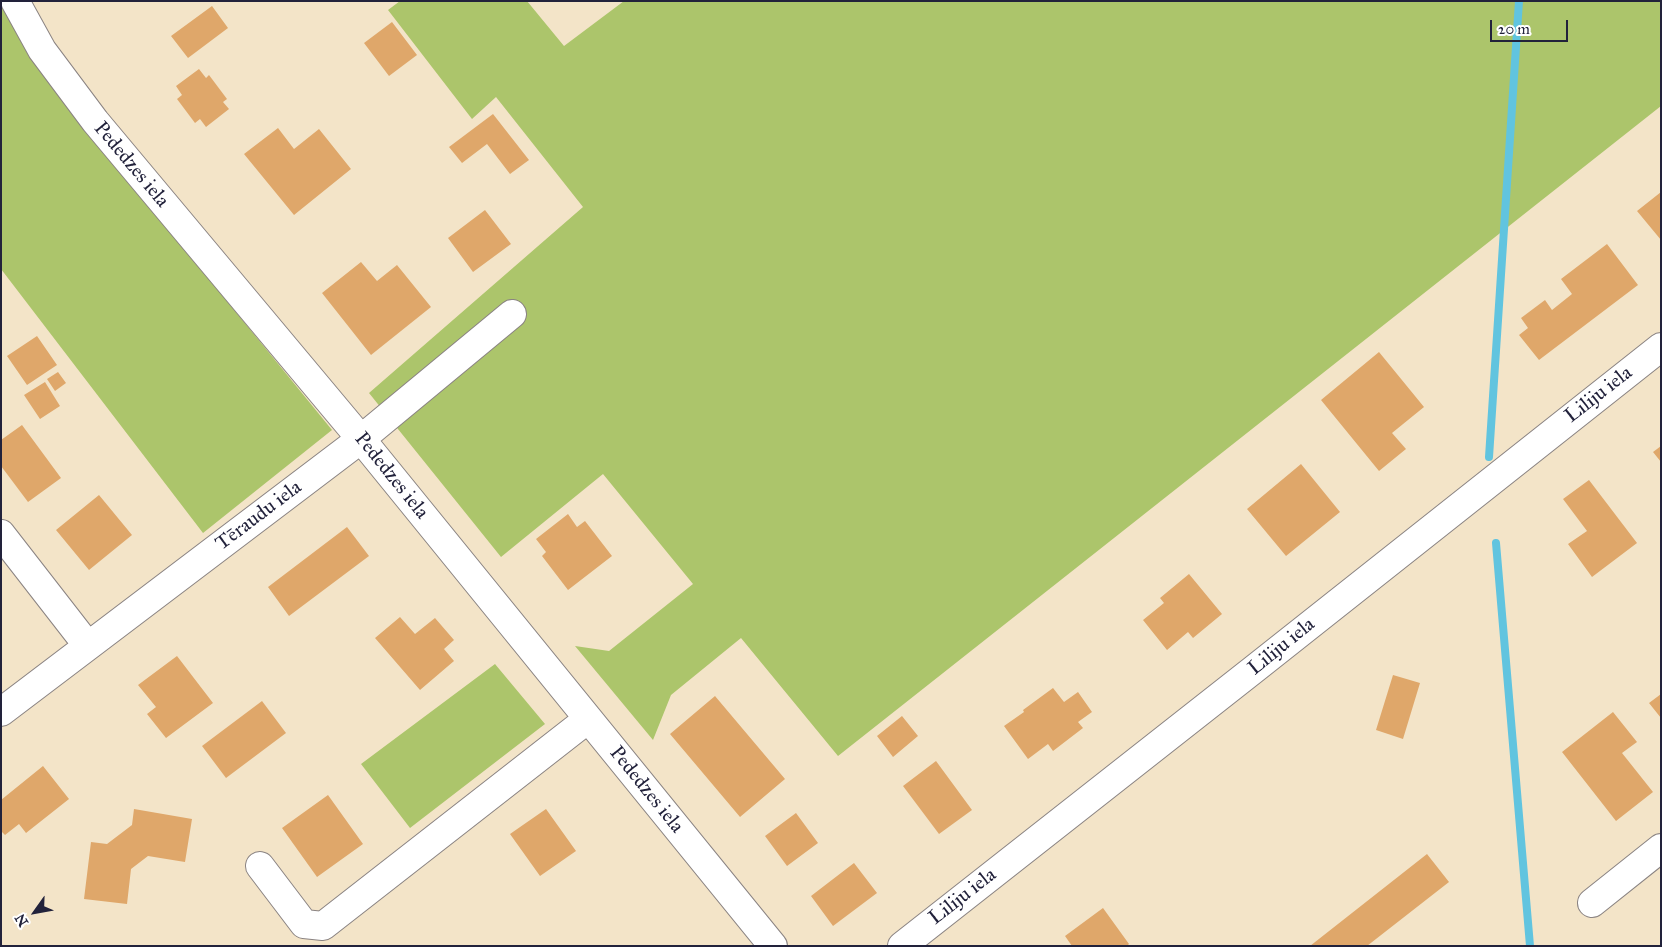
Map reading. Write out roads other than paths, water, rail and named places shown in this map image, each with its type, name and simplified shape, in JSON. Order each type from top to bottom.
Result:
[{"type":"street","name":"Pededzes iela","points":[[15,1],[42,50],[95,121],[361,439],[773,946]]},
{"type":"street","name":"Tēraudu iela","points":[[1,712],[361,439],[512,314]]},
{"type":"street","name":"Liliju iela","points":[[902,946],[1661,347]]},
{"type":"street","points":[[1,534],[88,646]]},
{"type":"street","points":[[260,866],[304,924],[323,926],[588,719]]},
{"type":"street","points":[[1592,903],[1661,848]]},
{"type":"waterway","points":[[1489,457],[1519,1]]},
{"type":"waterway","points":[[1496,543],[1530,946]]}]
